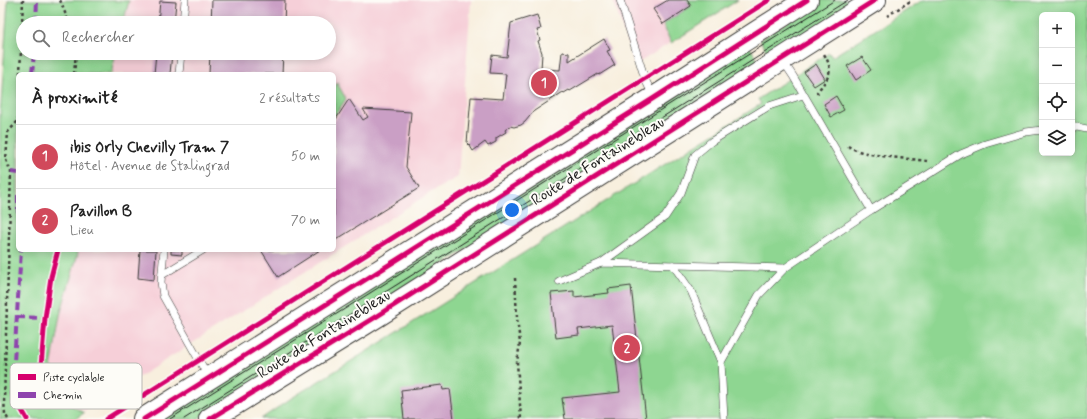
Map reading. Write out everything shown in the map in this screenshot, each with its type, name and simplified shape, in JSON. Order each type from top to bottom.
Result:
[{"type":"main road","points":[[144,419],[807,0]]},
{"type":"main road","name":"Route de Fontainebleau","points":[[210,419],[377,316],[875,0]]},
{"type":"lane","points":[[184,16],[185,0]]},
{"type":"lane","points":[[620,0],[645,79],[654,98]]},
{"type":"lane","points":[[781,59],[793,76],[871,210]]},
{"type":"lane","points":[[179,72],[180,60]]},
{"type":"lane","points":[[559,281],[601,263],[665,217],[681,193],[695,156],[712,141],[769,106],[804,95]]},
{"type":"lane","points":[[1075,127],[1087,129]]},
{"type":"lane","points":[[721,362],[759,294],[785,268],[871,210],[961,154],[985,144],[1026,132],[1039,130]]},
{"type":"lane","points":[[164,252],[161,282],[163,296],[209,378]]},
{"type":"lane","points":[[162,275],[195,252]]},
{"type":"lane","points":[[601,263],[785,268]]},
{"type":"lane","points":[[673,265],[691,291],[721,362],[724,419]]},
{"type":"path","points":[[22,16],[23,0]]},
{"type":"path","points":[[60,0],[66,16]]},
{"type":"path","points":[[819,97],[817,92],[827,79],[830,69],[825,56]]},
{"type":"path","points":[[20,72],[21,60]]},
{"type":"path","points":[[74,72],[75,60]]},
{"type":"path","points":[[8,419],[5,414],[4,399],[10,172],[6,160],[8,132],[16,123]]},
{"type":"path","points":[[846,144],[856,151],[934,162],[938,168]]},
{"type":"path","points":[[41,363],[46,311],[51,277],[57,252]]},
{"type":"path","points":[[515,278],[520,343],[517,362],[522,419]]},
{"type":"path","points":[[21,409],[27,419]]},
{"type":"shaded area","points":[[128,0],[471,0],[458,177],[433,191],[142,375],[142,363],[52,363],[60,315],[77,255],[76,252],[336,252],[336,72],[111,72],[114,60],[336,60],[336,16],[125,16]]},
{"type":"shaded area","points":[[613,0],[738,0],[635,65]]},
{"type":"green space","points":[[8,0],[129,1],[125,16],[16,16],[16,60],[114,60],[111,72],[16,72],[16,252],[78,253],[60,315],[52,363],[10,363],[10,409],[77,409],[84,413],[75,419],[0,419],[0,118]]},
{"type":"green space","points":[[687,0],[738,0],[671,43],[663,24],[691,6]]},
{"type":"green space","points":[[822,0],[862,0],[771,58],[760,40]]},
{"type":"green space","points":[[923,0],[1087,0],[1087,419],[261,419],[290,399],[761,104],[758,99],[829,53],[832,57]]},
{"type":"green space","points":[[749,46],[760,64],[197,419],[158,419]]},
{"type":"green space","points":[[337,83],[346,99],[336,114]]},
{"type":"building","points":[[212,0],[285,0],[284,16],[211,16]]},
{"type":"building","points":[[668,0],[687,0],[691,6],[663,24],[653,9]]},
{"type":"building","points":[[160,1],[176,2],[175,16],[159,16]]},
{"type":"building","points":[[537,15],[541,29],[537,30],[540,40],[538,41],[542,53],[541,69],[560,70],[562,52],[569,53],[569,61],[604,39],[610,50],[607,51],[615,65],[570,91],[563,92],[534,111],[521,125],[514,127],[510,126],[505,130],[506,132],[496,138],[496,142],[488,146],[485,142],[473,151],[467,143],[471,97],[503,99],[506,74],[490,73],[492,55],[507,57],[511,23]]},
{"type":"building","points":[[862,57],[871,70],[856,80],[847,66]]},
{"type":"building","points":[[155,60],[171,60],[170,72],[154,72]]},
{"type":"building","points":[[210,60],[283,60],[282,72],[209,72]]},
{"type":"building","points":[[816,64],[825,79],[814,86],[804,72]]},
{"type":"building","points":[[836,96],[844,110],[831,117],[824,104]]},
{"type":"building","points":[[349,99],[363,120],[368,117],[363,109],[411,112],[406,167],[419,188],[336,240],[336,119]]},
{"type":"building","points":[[140,252],[156,252],[154,280],[138,278]]},
{"type":"building","points":[[171,252],[182,252],[182,255],[171,254]]},
{"type":"building","points":[[262,252],[317,252],[278,277]]},
{"type":"building","points":[[631,286],[646,419],[565,419],[562,398],[620,392],[612,325],[578,329],[579,335],[556,338],[551,293],[574,291],[574,297],[609,293],[608,289]]},
{"type":"building","points":[[442,385],[443,390],[450,389],[454,419],[404,419],[401,390]]},
{"type":"tram line","points":[[170,419],[835,0]]},
{"type":"tram line","points":[[184,419],[848,0]]},
{"type":"marked path","points":[[36,16],[37,0]]},
{"type":"marked path","points":[[32,72],[33,60]]},
{"type":"marked path","points":[[11,172],[16,173]]},
{"type":"marked path","points":[[14,363],[21,252]]},
{"type":"marked path","points":[[17,317],[45,318]]},
{"type":"cycle path","points":[[142,396],[769,0]]},
{"type":"cycle path","points":[[144,419],[807,0]]},
{"type":"cycle path","points":[[210,419],[377,316],[875,0]]},
{"type":"cycle path","points":[[41,363],[45,318],[51,277],[57,252]]},
{"type":"cycle path","points":[[21,409],[27,419]]},
{"type":"cycle path","points":[[106,419],[122,409]]},
{"type":"place","name":"ibis Orly Chevilly Tram 7","points":[[544,83]]},
{"type":"place","name":"Pavillon B","points":[[627,348]]}]
